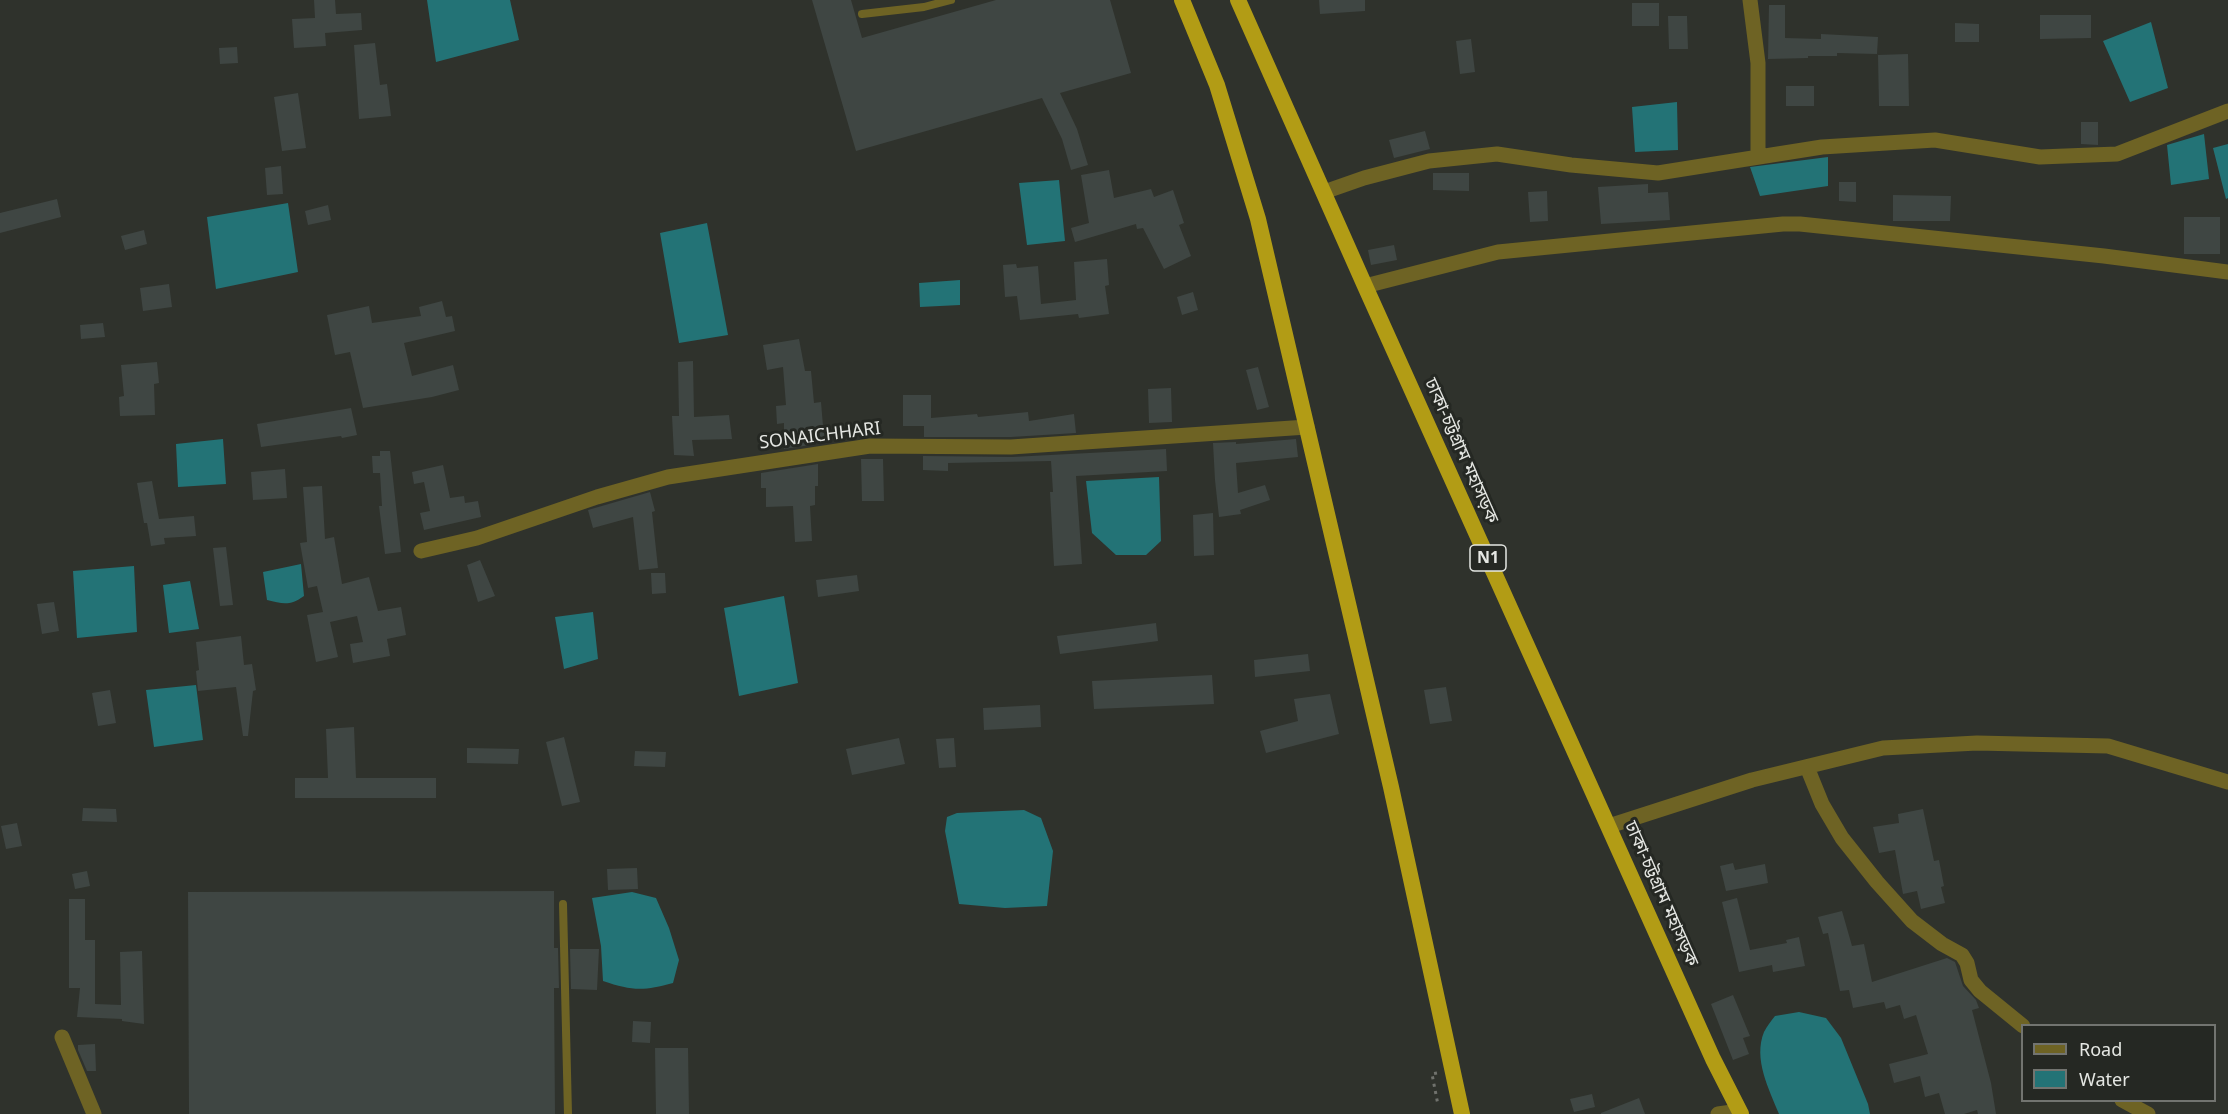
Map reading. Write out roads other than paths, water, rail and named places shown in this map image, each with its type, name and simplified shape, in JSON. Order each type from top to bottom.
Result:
[{"type":"highway","points":[[1182,0],[1217,85],[1258,219],[1411,877],[1462,1114]]},
{"type":"highway","name":"ঢাকা-চট্টগ্রাম মহাসড়ক","points":[[1238,0],[1713,1059],[1740,1112]]},
{"type":"street","points":[[1750,0],[1758,63],[1758,157]]},
{"type":"street","points":[[1324,192],[1364,178],[1429,161],[1497,154],[1571,165],[1658,173],[1822,147],[1935,140],[2040,157],[2117,154],[2228,111]]},
{"type":"street","points":[[1365,286],[1498,252],[1800,224],[2104,256],[2228,273]]},
{"type":"street","name":"SONAICHHARI","points":[[421,551],[477,538],[597,497],[668,477],[870,446],[1011,447],[1307,427]]},
{"type":"street","points":[[1609,826],[1752,780],[1883,748],[1977,743],[2108,746],[2228,782]]},
{"type":"street","points":[[1807,766],[1822,804],[1842,838],[1877,882],[1912,921],[1942,944],[1962,955],[1967,963],[1971,980],[1980,991],[2021,1024]]},
{"type":"street","points":[[62,1036],[94,1114]]},
{"type":"street","points":[[2124,1102],[2148,1114]]},
{"type":"street","points":[[1718,1114],[1740,1112]]},
{"type":"lane","points":[[862,14],[924,7],[951,0]]},
{"type":"lane","points":[[563,904],[568,1114]]},
{"type":"water","points":[[427,0],[510,0],[519,40],[436,62]]},
{"type":"water","points":[[2151,22],[2168,88],[2130,102],[2103,41]]},
{"type":"water","points":[[1677,102],[1678,150],[1635,152],[1632,107]]},
{"type":"water","points":[[2204,134],[2209,179],[2171,185],[2167,145]]},
{"type":"water","points":[[2228,144],[2228,198],[2226,199],[2213,148]]},
{"type":"water","points":[[1828,157],[1828,186],[1760,196],[1750,167]]},
{"type":"water","points":[[1059,180],[1065,241],[1027,245],[1019,183]]},
{"type":"water","points":[[288,203],[298,272],[216,289],[207,217]]},
{"type":"water","points":[[707,223],[728,335],[679,343],[660,233]]},
{"type":"water","points":[[960,280],[960,305],[920,307],[919,283]]},
{"type":"water","points":[[223,439],[226,484],[178,487],[176,444]]},
{"type":"water","points":[[1159,477],[1161,541],[1146,555],[1116,555],[1092,533],[1086,481]]},
{"type":"water","points":[[301,564],[304,596],[286,603],[267,600],[263,572]]},
{"type":"water","points":[[134,566],[137,632],[77,638],[73,571]]},
{"type":"water","points":[[190,581],[199,629],[169,633],[163,585]]},
{"type":"water","points":[[784,596],[798,683],[739,696],[724,608]]},
{"type":"water","points":[[593,612],[598,659],[564,669],[555,617]]},
{"type":"water","points":[[196,685],[203,740],[154,747],[146,690]]},
{"type":"water","points":[[1024,810],[1041,818],[1053,851],[1047,906],[1005,908],[959,904],[945,831],[947,817],[957,813]]},
{"type":"water","points":[[632,892],[656,898],[679,960],[673,983],[638,989],[603,981],[601,946],[592,898]]},
{"type":"water","points":[[1799,1012],[1826,1018],[1841,1038],[1870,1114],[1779,1114],[1761,1063],[1761,1042],[1764,1032],[1775,1016]]}]
